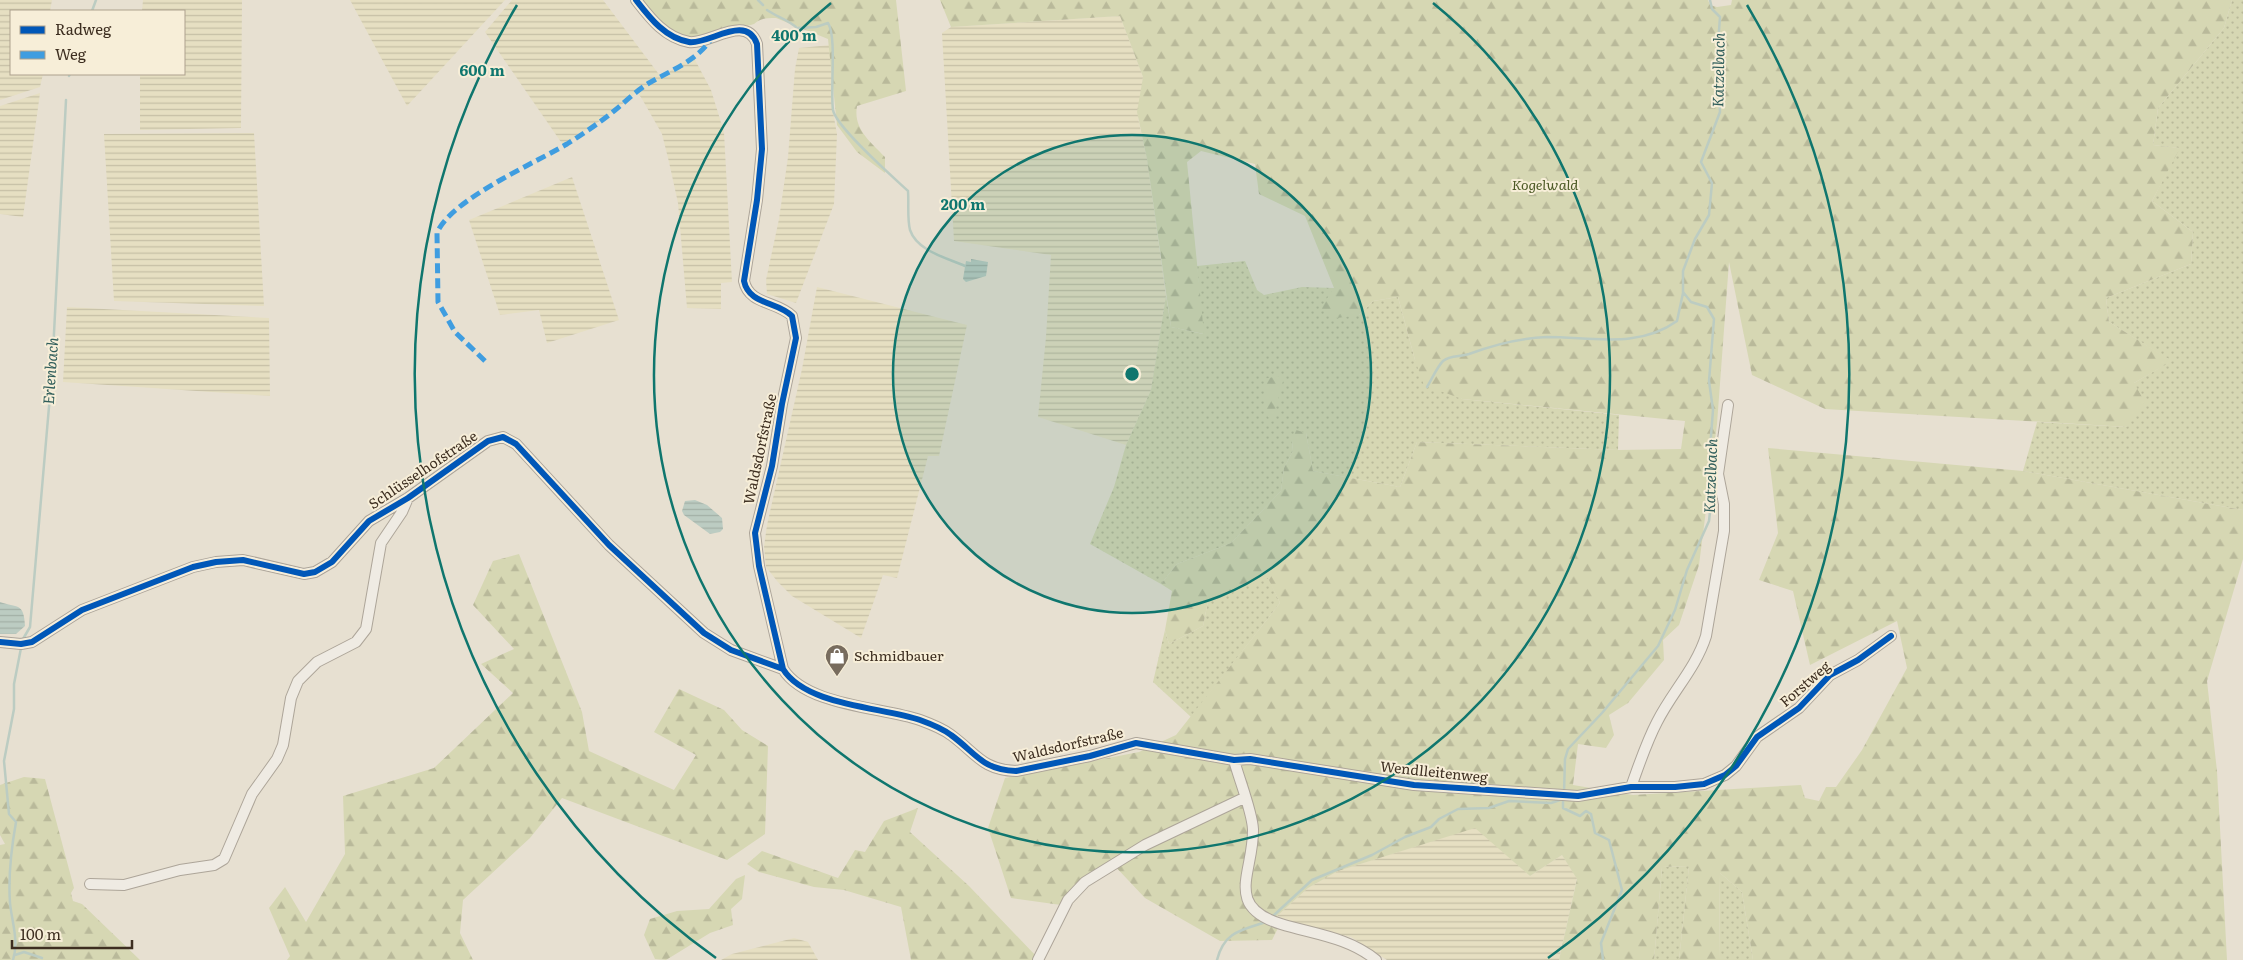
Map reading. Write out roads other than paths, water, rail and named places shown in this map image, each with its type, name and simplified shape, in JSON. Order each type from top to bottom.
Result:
[{"type":"street","name":"Waldsdorfstraße","points":[[636,0],[664,32],[686,42],[696,43],[736,30],[750,34],[757,44],[762,149],[757,200],[744,281],[746,290],[752,296],[784,309],[792,316],[796,326],[796,338],[772,466],[755,533],[759,566],[782,669],[792,680],[814,693],[914,718],[939,728],[953,736],[985,764],[1006,771],[1042,767],[1136,743],[1234,760]]},
{"type":"street","points":[[1631,787],[1657,722],[1689,673],[1702,649],[1706,636],[1724,531],[1724,504],[1718,474],[1728,405]]},
{"type":"street","name":"Schlüsselhofstraße","points":[[0,642],[21,644],[32,642],[82,610],[173,573],[201,565],[243,560],[304,574],[315,572],[332,562],[369,521],[408,498],[488,441],[503,437],[509,438],[609,545],[704,633],[731,650],[782,669]]},
{"type":"street","points":[[90,884],[124,884],[180,870],[214,865],[224,859],[231,849],[252,794],[277,758],[283,745],[291,698],[298,681],[317,662],[356,642],[366,628],[381,543],[402,512],[408,498]]},
{"type":"street","name":"Forstweg","points":[[1631,787],[1675,787],[1704,784],[1725,775],[1736,766],[1757,737],[1799,708],[1830,674],[1858,660],[1891,636]]},
{"type":"street","points":[[1234,760],[1253,830],[1244,888],[1251,909],[1263,917],[1281,924],[1328,935],[1357,948],[1376,960]]},
{"type":"street","name":"Wendlleitenweg","points":[[1234,760],[1250,760],[1414,785],[1578,796],[1631,787]]},
{"type":"street","points":[[1038,960],[1068,900],[1085,882],[1145,845],[1244,798]]},
{"type":"waterway","name":"Erlenbach","points":[[92,10],[96,0]]},
{"type":"waterway","points":[[758,0],[763,5]]},
{"type":"waterway","name":"Katzelbach","points":[[1564,793],[1565,759],[1568,749],[1602,713],[1658,646],[1675,610],[1687,570],[1709,521],[1713,484],[1710,449],[1713,410],[1709,381],[1714,319],[1707,307],[1691,302],[1683,292],[1683,271],[1695,239],[1709,215],[1712,183],[1701,162],[1720,112],[1717,58],[1720,17],[1712,9],[1710,0]]},
{"type":"waterway","points":[[767,10],[797,28],[816,27],[828,23],[831,30],[833,51],[832,101],[836,118],[866,152],[908,191],[910,230],[919,243],[933,253],[965,266]]},
{"type":"waterway","name":"Erlenbach","points":[[23,639],[30,627],[52,372],[66,100]]},
{"type":"waterway","points":[[1427,387],[1439,366],[1446,359],[1507,342],[1547,337],[1614,340],[1647,335],[1662,330],[1677,321],[1683,293]]},
{"type":"waterway","name":"Erlenbach","points":[[13,960],[15,938],[9,882],[16,822],[9,814],[4,761],[14,709],[14,684],[21,648]]},
{"type":"waterway","name":"Katzelbach","points":[[1563,799],[1563,808],[1580,816],[1586,811],[1591,814],[1595,833],[1609,840],[1622,890],[1601,943],[1603,960]]},
{"type":"waterway","points":[[1273,916],[1312,880],[1372,855],[1405,837],[1431,827],[1439,819],[1458,809],[1489,808],[1509,801],[1551,803],[1563,799]]},
{"type":"waterway","points":[[1217,960],[1224,943],[1229,938],[1241,930],[1266,922]]},
{"type":"waterway","points":[[15,955],[24,952],[42,958]]},
{"type":"place","name":"Schmidbauer","points":[[837,677]]},
{"type":"park label","name":"Kogelwald","points":[[1545,185]]}]
